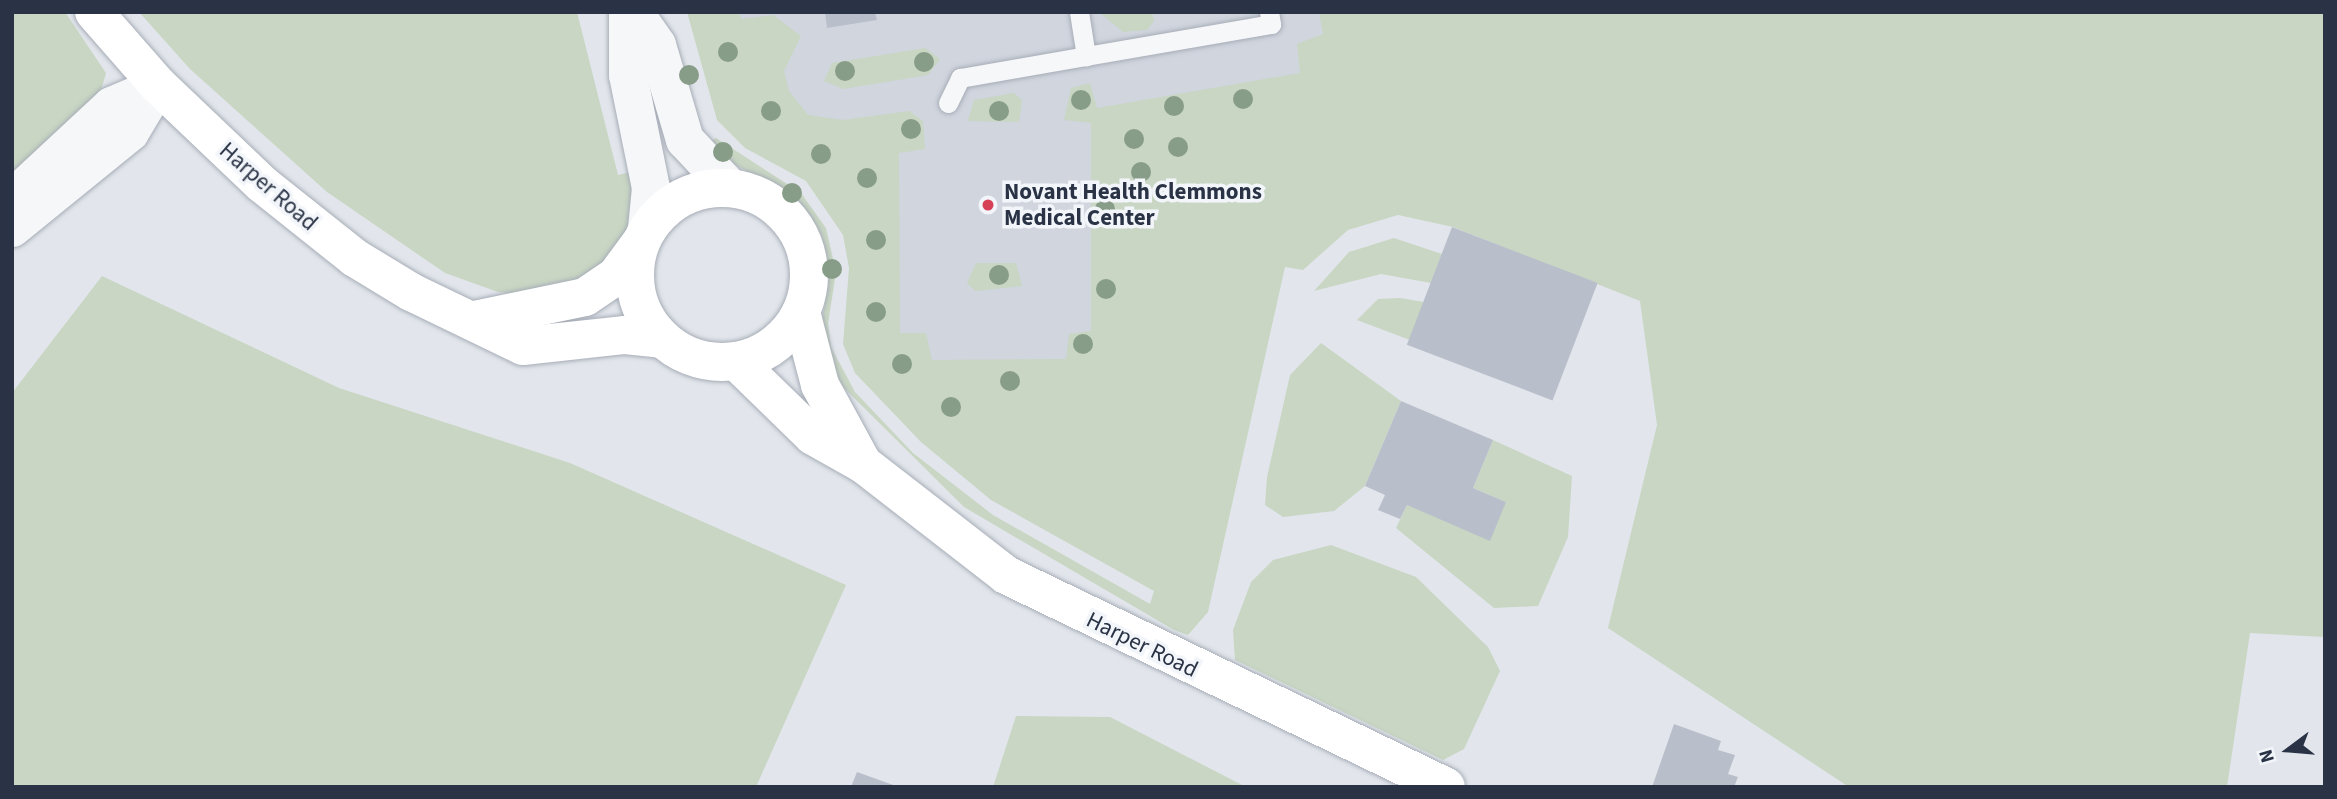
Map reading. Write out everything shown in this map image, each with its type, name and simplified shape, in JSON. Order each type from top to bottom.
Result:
[{"type":"main road","name":"Harper Road","points":[[94,12],[158,85],[306,222],[411,292],[474,320],[523,346],[625,335],[662,338]]},
{"type":"main road","points":[[474,320],[585,297],[616,276],[644,236],[683,196],[730,188],[765,200],[798,232],[809,285],[801,312],[786,335],[736,361],[684,354],[662,338],[639,303],[635,262],[644,236]]},
{"type":"main road","name":"Harper Road","points":[[801,312],[820,386],[863,464]]},
{"type":"main road","name":"Harper Road","points":[[736,361],[813,436],[863,464],[956,543],[1059,605],[1446,787]]},
{"type":"street","points":[[628,12],[628,75],[652,188],[644,236]]},
{"type":"street","points":[[634,12],[657,45],[685,139],[730,188]]},
{"type":"street","points":[[12,197],[111,105],[158,85]]},
{"type":"street","points":[[12,228],[130,132],[158,85]]},
{"type":"lane","points":[[1079,12],[1086,56]]},
{"type":"lane","points":[[948,103],[960,78],[1271,24],[1269,12]]},
{"type":"shaded area","name":"Novant Health Clemmons Medical Center","points":[[699,12],[1369,12],[1109,367],[945,400],[888,330],[845,226]]},
{"type":"green space","points":[[12,12],[65,12],[106,73],[100,94],[12,179]]},
{"type":"green space","points":[[139,12],[577,12],[618,175],[638,170],[633,228],[607,267],[543,297],[498,292],[445,273],[327,192],[190,69]]},
{"type":"green space","points":[[687,12],[740,12],[741,19],[773,15],[801,36],[784,71],[789,91],[808,115],[843,120],[909,111],[923,121],[925,149],[899,153],[900,333],[926,333],[932,360],[1066,359],[1069,334],[1091,331],[1091,123],[1064,120],[1071,88],[1090,83],[1097,108],[1300,73],[1297,44],[1323,34],[1319,12],[2325,12],[2325,637],[2250,633],[2227,787],[1849,787],[1608,628],[1657,425],[1640,301],[1453,227],[1398,215],[1348,230],[1303,270],[1285,267],[1208,612],[1188,635],[1174,630],[964,507],[836,380],[822,321],[829,279],[822,236],[800,202],[734,164],[710,142],[716,138],[801,193],[826,228],[836,272],[828,324],[831,347],[855,392],[913,453],[993,515],[1150,604],[1154,591],[991,500],[921,442],[855,373],[843,344],[849,268],[843,235],[806,181],[745,148],[717,120]]},
{"type":"green space","points":[[1099,12],[1152,12],[1154,21],[1147,30],[1123,32]]},
{"type":"green space","points":[[925,48],[940,59],[928,75],[843,89],[824,81],[832,63]]},
{"type":"green space","points":[[1014,93],[1022,100],[1019,122],[968,121],[974,100]]},
{"type":"green space","points":[[1394,238],[1442,254],[1431,283],[1381,274],[1314,291],[1349,252]]},
{"type":"green space","points":[[976,263],[1016,263],[1022,286],[975,291],[967,283]]},
{"type":"green space","points":[[102,276],[339,388],[570,463],[846,585],[756,787],[12,787],[12,393]]},
{"type":"green space","points":[[1400,298],[1424,302],[1410,340],[1357,320],[1378,299]]},
{"type":"green space","points":[[1321,343],[1401,401],[1365,486],[1334,511],[1283,517],[1265,505],[1267,477],[1290,375]]},
{"type":"green space","points":[[1493,440],[1572,476],[1568,537],[1538,606],[1494,608],[1396,528],[1407,505],[1506,502],[1473,488]]},
{"type":"green space","points":[[1331,545],[1416,577],[1488,647],[1500,671],[1464,749],[1443,760],[1235,660],[1233,630],[1251,582],[1273,560]]},
{"type":"green space","points":[[1016,716],[1110,717],[1246,787],[993,787]]},
{"type":"building","points":[[825,12],[875,12],[877,20],[827,28]]},
{"type":"building","points":[[1452,227],[1598,283],[1552,401],[1407,345]]},
{"type":"building","points":[[1401,401],[1493,440],[1473,488],[1506,502],[1490,541],[1407,505],[1400,519],[1378,510],[1385,495],[1365,486]]},
{"type":"building","points":[[1674,724],[1721,741],[1718,750],[1735,755],[1728,774],[1738,777],[1734,787],[1652,787]]},
{"type":"building","points":[[857,772],[896,786],[896,787],[851,787]]},
{"type":"place","name":"Novant Health Clemmons Medical Center","points":[[988,205]]}]
